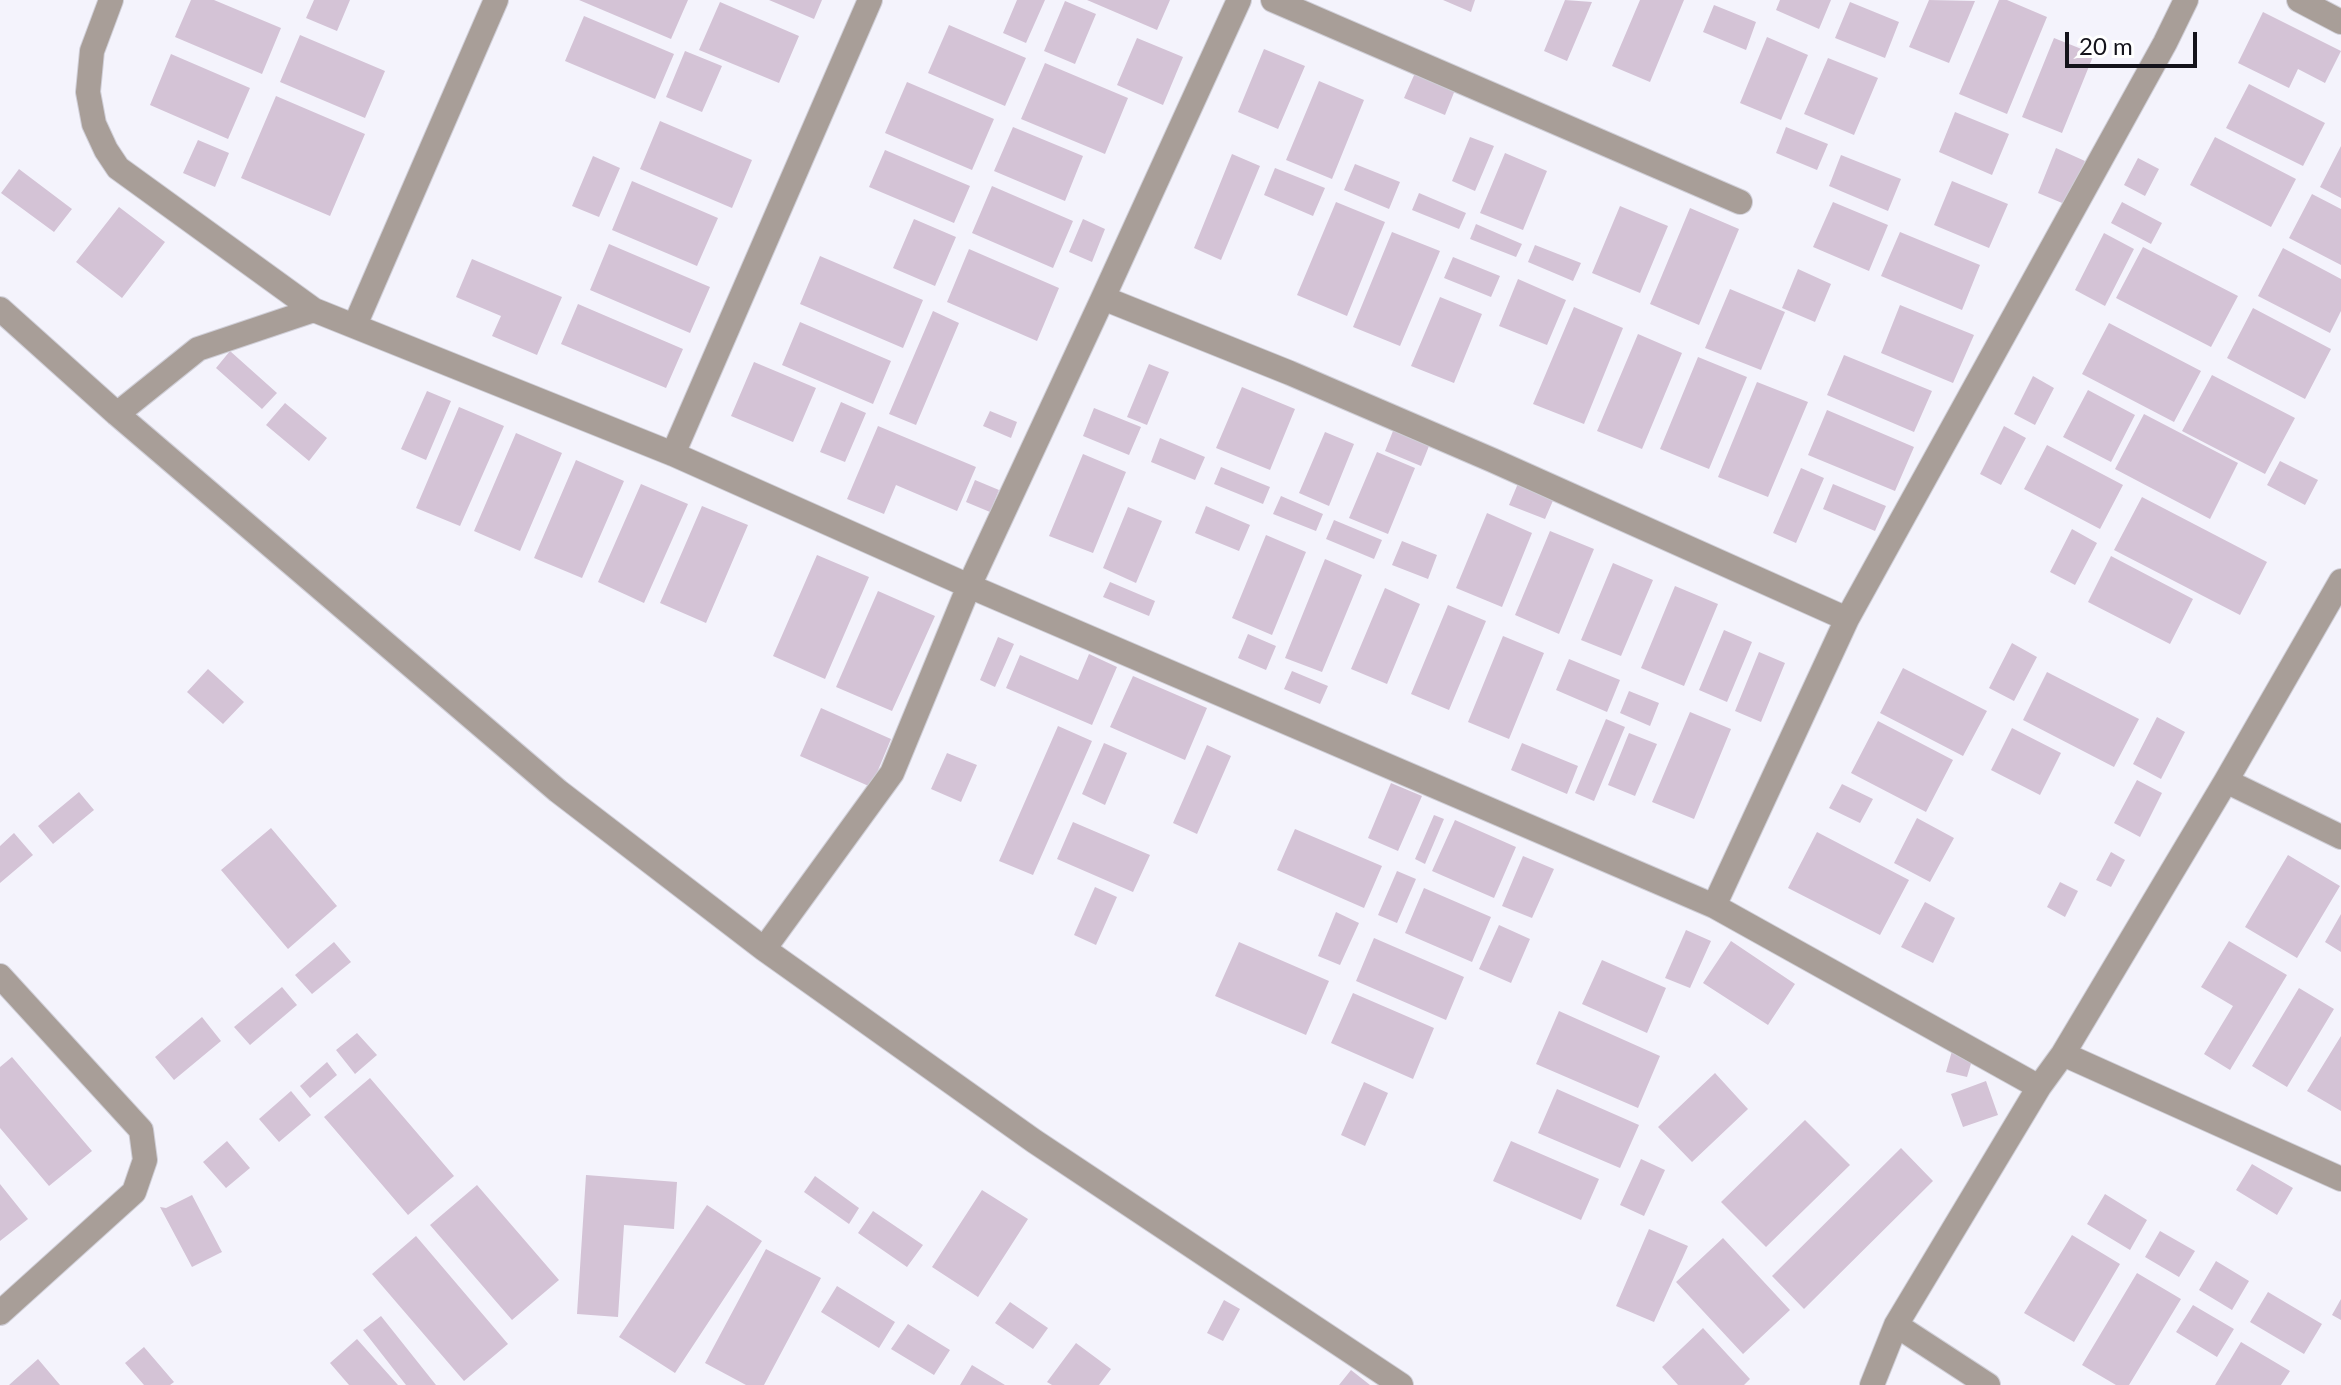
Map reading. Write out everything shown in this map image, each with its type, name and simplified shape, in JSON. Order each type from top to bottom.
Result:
[{"type":"street","points":[[111,0],[92,51],[88,92],[94,124],[106,150],[118,168],[314,310],[673,454],[969,586],[1714,906],[2039,1087]]},
{"type":"street","points":[[355,325],[496,0]]},
{"type":"street","points":[[673,454],[870,0]]},
{"type":"street","points":[[764,949],[892,773],[969,586],[1239,0]]},
{"type":"street","points":[[1273,0],[1740,202]]},
{"type":"street","points":[[1714,906],[1847,619],[2186,0]]},
{"type":"street","points":[[2299,0],[2341,22]]},
{"type":"street","points":[[1103,298],[1348,398],[1847,619]]},
{"type":"street","points":[[0,309],[117,414],[558,791],[764,949],[1034,1141],[1401,1385]]},
{"type":"street","points":[[117,414],[198,349],[314,310]]},
{"type":"street","points":[[1872,1385],[1896,1325],[2039,1087],[2063,1054],[2341,581]]},
{"type":"street","points":[[2226,781],[2341,837]]},
{"type":"street","points":[[0,976],[141,1130],[145,1160],[134,1192],[0,1313]]},
{"type":"street","points":[[2063,1054],[2341,1179]]},
{"type":"street","points":[[1896,1325],[1988,1385]]},
{"type":"building","points":[[191,0],[214,0],[281,28],[262,74],[175,37]]},
{"type":"building","points":[[314,0],[350,0],[337,31],[306,18]]},
{"type":"building","points":[[579,0],[688,0],[671,39]]},
{"type":"building","points":[[769,0],[822,0],[814,19]]},
{"type":"building","points":[[1017,0],[1045,0],[1026,43],[1003,33]]},
{"type":"building","points":[[1087,0],[1170,0],[1157,30]]},
{"type":"building","points":[[1443,0],[1475,0],[1471,12]]},
{"type":"building","points":[[1565,0],[1592,2],[1567,61],[1544,51]]},
{"type":"building","points":[[1640,0],[1684,0],[1650,82],[1612,66]]},
{"type":"building","points":[[1780,0],[1831,0],[1819,29],[1776,10]]},
{"type":"building","points":[[1929,0],[1975,1],[1949,63],[1909,47]]},
{"type":"building","points":[[1999,0],[2007,0],[2047,17],[2007,114],[1959,94]]},
{"type":"building","points":[[1065,1],[1096,14],[1075,64],[1044,51]]},
{"type":"building","points":[[720,2],[799,36],[779,83],[699,50]]},
{"type":"building","points":[[1850,2],[1899,22],[1885,58],[1835,38]]},
{"type":"building","points":[[1714,5],[1756,22],[1746,50],[1703,32]]},
{"type":"building","points":[[2263,12],[2341,51],[2325,83],[2298,69],[2289,88],[2238,63]]},
{"type":"building","points":[[584,16],[674,54],[655,99],[565,61]]},
{"type":"building","points":[[949,25],[1026,58],[1005,106],[928,73]]},
{"type":"building","points":[[300,35],[385,71],[365,118],[280,82]]},
{"type":"building","points":[[1767,37],[1808,55],[1781,120],[1740,103]]},
{"type":"building","points":[[1137,38],[1183,57],[1163,105],[1117,85]]},
{"type":"building","points":[[2054,38],[2094,54],[2062,133],[2022,117]]},
{"type":"building","points":[[1264,49],[1305,66],[1278,129],[1238,112]]},
{"type":"building","points":[[685,51],[722,66],[702,112],[666,97]]},
{"type":"building","points":[[171,54],[250,88],[228,139],[150,105]]},
{"type":"building","points":[[1828,58],[1878,78],[1854,135],[1804,114]]},
{"type":"building","points":[[1045,63],[1128,98],[1105,154],[1021,119]]},
{"type":"building","points":[[1415,73],[1455,90],[1445,115],[1404,98]]},
{"type":"building","points":[[1319,81],[1364,100],[1332,179],[1286,160]]},
{"type":"building","points":[[907,82],[994,119],[972,170],[885,133]]},
{"type":"building","points":[[2249,84],[2325,123],[2303,166],[2226,128]]},
{"type":"building","points":[[276,96],[365,134],[330,216],[241,178]]},
{"type":"building","points":[[1955,112],[2009,134],[1992,175],[1939,152]]},
{"type":"building","points":[[660,121],[752,160],[732,208],[640,169]]},
{"type":"building","points":[[1013,127],[1083,156],[1065,201],[994,171]]},
{"type":"building","points":[[1786,127],[1828,144],[1817,170],[1776,153]]},
{"type":"building","points":[[1470,137],[1494,146],[1475,191],[1452,181]]},
{"type":"building","points":[[2215,137],[2296,179],[2271,227],[2190,185]]},
{"type":"building","points":[[198,140],[229,153],[215,187],[183,173]]},
{"type":"building","points":[[2341,146],[2341,198],[2320,187]]},
{"type":"building","points":[[2056,148],[2085,161],[2067,205],[2038,193]]},
{"type":"building","points":[[885,150],[970,186],[954,223],[869,187]]},
{"type":"building","points":[[1505,153],[1547,171],[1523,230],[1480,213]]},
{"type":"building","points":[[1232,154],[1260,166],[1221,260],[1194,248]]},
{"type":"building","points":[[1841,155],[1901,179],[1888,211],[1829,186]]},
{"type":"building","points":[[593,156],[620,168],[599,217],[572,206]]},
{"type":"building","points":[[2138,158],[2159,169],[2145,196],[2124,185]]},
{"type":"building","points":[[1355,164],[1400,182],[1389,209],[1344,190]]},
{"type":"building","points":[[1275,168],[1325,188],[1313,216],[1264,195]]},
{"type":"building","points":[[19,169],[72,209],[54,232],[1,193]]},
{"type":"building","points":[[632,181],[718,218],[697,266],[612,230]]},
{"type":"building","points":[[1952,181],[2008,204],[1989,248],[1934,225]]},
{"type":"building","points":[[992,186],[1073,221],[1053,268],[972,233]]},
{"type":"building","points":[[1419,193],[1466,213],[1459,229],[1412,210]]},
{"type":"building","points":[[2312,194],[2341,209],[2341,265],[2289,238]]},
{"type":"building","points":[[1336,202],[1385,222],[1347,316],[1297,295]]},
{"type":"building","points":[[1833,202],[1888,225],[1869,271],[1813,247]]},
{"type":"building","points":[[2122,202],[2162,223],[2151,244],[2111,223]]},
{"type":"building","points":[[1620,206],[1668,226],[1640,293],[1592,273]]},
{"type":"building","points":[[119,207],[165,242],[122,298],[76,262]]},
{"type":"building","points":[[1690,208],[1739,229],[1699,325],[1650,304]]},
{"type":"building","points":[[914,219],[956,237],[935,286],[893,268]]},
{"type":"building","points":[[1083,219],[1105,229],[1092,262],[1069,252]]},
{"type":"building","points":[[1476,224],[1522,244],[1516,257],[1470,239]]},
{"type":"building","points":[[1392,232],[1440,251],[1400,346],[1353,327]]},
{"type":"building","points":[[1900,232],[1980,265],[1962,310],[1881,276]]},
{"type":"building","points":[[2104,233],[2134,249],[2105,306],[2075,290]]},
{"type":"building","points":[[609,244],[710,287],[690,333],[590,290]]},
{"type":"building","points":[[1535,245],[1581,263],[1573,281],[1528,262]]},
{"type":"building","points":[[2143,247],[2238,296],[2211,347],[2116,298]]},
{"type":"building","points":[[2283,248],[2341,279],[2341,311],[2330,333],[2258,296]]},
{"type":"building","points":[[969,249],[1059,288],[1037,341],[947,302]]},
{"type":"building","points":[[820,256],[923,300],[903,348],[800,304]]},
{"type":"building","points":[[1453,257],[1500,276],[1491,297],[1444,278]]},
{"type":"building","points":[[472,259],[562,297],[537,355],[492,336],[501,316],[456,297]]},
{"type":"building","points":[[1798,269],[1831,284],[1815,322],[1782,308]]},
{"type":"building","points":[[1518,279],[1566,300],[1547,345],[1499,326]]},
{"type":"building","points":[[1730,289],[1785,312],[1761,370],[1705,348]]},
{"type":"building","points":[[1440,297],[1482,314],[1454,383],[1411,366]]},
{"type":"building","points":[[578,304],[683,349],[666,388],[561,344]]},
{"type":"building","points":[[1900,305],[1974,335],[1953,383],[1881,353]]},
{"type":"building","points":[[1574,307],[1623,328],[1584,424],[1533,404]]},
{"type":"building","points":[[2253,308],[2331,349],[2305,399],[2227,358]]},
{"type":"building","points":[[933,311],[959,323],[916,425],[889,414]]},
{"type":"building","points":[[800,322],[891,361],[873,404],[782,365]]},
{"type":"building","points":[[2109,323],[2201,371],[2174,422],[2082,374]]},
{"type":"building","points":[[1638,334],[1682,353],[1642,449],[1597,431]]},
{"type":"building","points":[[230,351],[277,393],[262,409],[216,368]]},
{"type":"building","points":[[1844,355],[1932,391],[1914,432],[1827,395]]},
{"type":"building","points":[[1698,357],[1747,377],[1709,469],[1660,449]]},
{"type":"building","points":[[754,362],[816,388],[793,442],[731,416]]},
{"type":"building","points":[[1149,364],[1169,372],[1147,425],[1127,417]]},
{"type":"building","points":[[2212,375],[2295,418],[2265,474],[2182,431]]},
{"type":"building","points":[[2033,376],[2054,388],[2035,425],[2014,414]]},
{"type":"building","points":[[1757,382],[1808,402],[1768,497],[1718,477]]},
{"type":"building","points":[[1242,387],[1295,409],[1270,470],[1216,448]]},
{"type":"building","points":[[2088,390],[2135,415],[2111,462],[2063,437]]},
{"type":"building","points":[[427,391],[451,401],[426,460],[401,449]]},
{"type":"building","points":[[841,402],[866,413],[845,462],[820,452]]},
{"type":"building","points":[[285,403],[327,438],[309,461],[266,425]]},
{"type":"building","points":[[459,407],[504,426],[460,526],[416,508]]},
{"type":"building","points":[[1094,408],[1141,427],[1129,455],[1083,436]]},
{"type":"building","points":[[1827,410],[1914,447],[1895,491],[1808,455]]},
{"type":"building","points":[[990,411],[1017,422],[1011,438],[983,426]]},
{"type":"building","points":[[2144,414],[2238,463],[2210,519],[2115,469]]},
{"type":"building","points":[[878,426],[976,467],[957,511],[896,485],[884,514],[847,499]]},
{"type":"building","points":[[1395,426],[1431,441],[1421,466],[1385,451]]},
{"type":"building","points":[[2004,426],[2026,438],[2001,485],[1980,474]]},
{"type":"building","points":[[1325,432],[1354,444],[1329,506],[1299,493]]},
{"type":"building","points":[[516,433],[562,453],[520,551],[474,531]]},
{"type":"building","points":[[1160,438],[1205,457],[1195,480],[1151,462]]},
{"type":"building","points":[[2047,445],[2123,485],[2100,529],[2024,489]]},
{"type":"building","points":[[1377,452],[1415,468],[1388,534],[1349,518]]},
{"type":"building","points":[[1083,454],[1126,472],[1093,553],[1049,536]]},
{"type":"building","points":[[576,460],[624,481],[582,578],[534,558]]},
{"type":"building","points":[[2280,461],[2318,480],[2305,505],[2267,485]]},
{"type":"building","points":[[1221,467],[1270,487],[1263,504],[1214,484]]},
{"type":"building","points":[[1801,468],[1824,478],[1796,543],[1773,533]]},
{"type":"building","points":[[975,480],[999,490],[990,512],[966,502]]},
{"type":"building","points":[[1519,481],[1555,496],[1545,519],[1509,505]]},
{"type":"building","points":[[641,484],[688,504],[644,603],[598,582]]},
{"type":"building","points":[[1833,484],[1886,506],[1875,531],[1823,509]]},
{"type":"building","points":[[1281,496],[1323,514],[1316,531],[1273,514]]},
{"type":"building","points":[[2142,497],[2267,562],[2240,615],[2114,550]]},
{"type":"building","points":[[702,506],[748,525],[706,623],[660,603]]},
{"type":"building","points":[[1206,506],[1250,525],[1239,551],[1195,533]]},
{"type":"building","points":[[1128,507],[1162,521],[1136,583],[1103,568]]},
{"type":"building","points":[[1487,513],[1532,533],[1502,607],[1456,588]]},
{"type":"building","points":[[1334,520],[1382,540],[1374,559],[1326,539]]},
{"type":"building","points":[[2072,529],[2097,543],[2075,585],[2050,572]]},
{"type":"building","points":[[1550,531],[1594,549],[1559,634],[1515,615]]},
{"type":"building","points":[[1266,535],[1306,552],[1272,635],[1232,618]]},
{"type":"building","points":[[1402,541],[1437,555],[1428,579],[1392,565]]},
{"type":"building","points":[[817,555],[869,577],[825,679],[773,656]]},
{"type":"building","points":[[2111,556],[2193,599],[2170,644],[2088,602]]},
{"type":"building","points":[[1325,559],[1362,575],[1322,672],[1285,658]]},
{"type":"building","points":[[1613,563],[1653,580],[1621,656],[1581,640]]},
{"type":"building","points":[[1110,582],[1155,601],[1149,616],[1103,597]]},
{"type":"building","points":[[1675,586],[1718,604],[1684,686],[1641,668]]},
{"type":"building","points":[[1385,588],[1420,604],[1387,684],[1351,669]]},
{"type":"building","points":[[878,591],[935,616],[892,711],[836,687]]},
{"type":"building","points":[[1448,605],[1486,621],[1449,710],[1411,694]]},
{"type":"building","points":[[1724,630],[1752,642],[1727,702],[1699,690]]},
{"type":"building","points":[[1248,634],[1276,646],[1266,670],[1238,658]]},
{"type":"building","points":[[1503,636],[1544,653],[1509,739],[1468,722]]},
{"type":"building","points":[[998,637],[1014,644],[995,687],[980,680]]},
{"type":"building","points":[[2012,643],[2037,657],[2014,701],[1989,688]]},
{"type":"building","points":[[1759,652],[1785,663],[1761,722],[1735,711]]},
{"type":"building","points":[[1089,654],[1117,667],[1092,725],[1006,688],[1020,655],[1078,680]]},
{"type":"building","points":[[1569,659],[1620,680],[1607,712],[1556,690]]},
{"type":"building","points":[[1903,668],[1987,711],[1963,756],[1880,713]]},
{"type":"building","points":[[208,669],[244,702],[223,724],[187,692]]},
{"type":"building","points":[[1292,671],[1328,686],[1320,704],[1284,689]]},
{"type":"building","points":[[2047,672],[2139,719],[2114,767],[2023,720]]},
{"type":"building","points":[[1133,676],[1207,708],[1185,760],[1110,727]]},
{"type":"building","points":[[1629,691],[1659,703],[1650,726],[1620,713]]},
{"type":"building","points":[[821,708],[891,739],[871,787],[800,756]]},
{"type":"building","points":[[1690,712],[1731,729],[1694,819],[1652,802]]},
{"type":"building","points":[[2157,717],[2185,732],[2161,779],[2133,764]]},
{"type":"building","points":[[1606,719],[1625,727],[1594,801],[1575,793]]},
{"type":"building","points":[[1878,721],[1953,760],[1926,812],[1851,773]]},
{"type":"building","points":[[1058,726],[1092,741],[1033,875],[999,861]]},
{"type":"building","points":[[2012,728],[2061,753],[2040,795],[1991,770]]},
{"type":"building","points":[[1629,733],[1657,744],[1635,796],[1608,785]]},
{"type":"building","points":[[1104,743],[1127,753],[1105,805],[1082,794]]},
{"type":"building","points":[[1522,743],[1578,766],[1567,794],[1511,770]]},
{"type":"building","points":[[1207,745],[1231,756],[1197,834],[1173,823]]},
{"type":"building","points":[[947,753],[977,765],[961,802],[931,789]]},
{"type":"building","points":[[2137,780],[2162,793],[2140,837],[2114,823]]},
{"type":"building","points":[[1391,783],[1422,796],[1398,851],[1368,838]]},
{"type":"building","points":[[1842,784],[1873,799],[1860,823],[1829,808]]},
{"type":"building","points":[[79,792],[94,810],[53,844],[38,826]]},
{"type":"building","points":[[1434,815],[1444,819],[1425,864],[1415,859]]},
{"type":"building","points":[[1917,818],[1954,838],[1930,882],[1894,863]]},
{"type":"building","points":[[1455,820],[1516,847],[1494,898],[1432,871]]},
{"type":"building","points":[[1073,822],[1150,855],[1133,892],[1057,859]]},
{"type":"building","points":[[271,828],[337,906],[288,949],[221,870]]},
{"type":"building","points":[[1295,829],[1382,866],[1364,908],[1277,870]]},
{"type":"building","points":[[1817,832],[1909,880],[1880,935],[1788,888]]},
{"type":"building","points":[[14,833],[33,855],[0,883],[0,846]]},
{"type":"building","points":[[2111,852],[2125,860],[2111,887],[2096,880]]},
{"type":"building","points":[[2288,855],[2340,886],[2297,958],[2245,927]]},
{"type":"building","points":[[1523,856],[1554,869],[1532,918],[1502,906]]},
{"type":"building","points":[[1397,871],[1416,879],[1397,923],[1378,915]]},
{"type":"building","points":[[2060,882],[2078,891],[2065,917],[2047,907]]},
{"type":"building","points":[[1095,887],[1117,897],[1096,945],[1074,935]]},
{"type":"building","points":[[1424,888],[1491,917],[1472,962],[1405,933]]},
{"type":"building","points":[[1925,902],[1955,918],[1933,963],[1901,947]]},
{"type":"building","points":[[1336,912],[1359,923],[1340,965],[1318,956]]},
{"type":"building","points":[[2341,914],[2341,952],[2325,942]]},
{"type":"building","points":[[1499,925],[1530,939],[1511,983],[1479,969]]},
{"type":"building","points":[[1686,930],[1711,941],[1690,988],[1665,978]]},
{"type":"building","points":[[1374,938],[1464,977],[1446,1020],[1356,981]]},
{"type":"building","points":[[1731,941],[1795,984],[1768,1025],[1703,983]]},
{"type":"building","points":[[2229,941],[2287,975],[2230,1070],[2204,1054],[2233,1006],[2201,987]]},
{"type":"building","points":[[334,942],[351,962],[312,994],[295,975]]},
{"type":"building","points":[[1239,942],[1329,981],[1306,1035],[1215,996]]},
{"type":"building","points":[[1602,960],[1666,988],[1647,1033],[1582,1004]]},
{"type":"building","points":[[282,987],[297,1005],[250,1045],[234,1027]]},
{"type":"building","points":[[2299,988],[2334,1009],[2287,1087],[2252,1066]]},
{"type":"building","points":[[1353,993],[1434,1028],[1413,1079],[1331,1043]]},
{"type":"building","points":[[1559,1011],[1660,1056],[1638,1108],[1536,1064]]},
{"type":"building","points":[[202,1017],[221,1041],[174,1080],[155,1057]]},
{"type":"building","points":[[357,1033],[377,1055],[355,1074],[336,1050]]},
{"type":"building","points":[[2341,1036],[2341,1111],[2307,1091]]},
{"type":"building","points":[[1952,1051],[1973,1057],[1967,1077],[1946,1072]]},
{"type":"building","points":[[12,1057],[92,1151],[49,1186],[0,1128],[0,1067]]},
{"type":"building","points":[[327,1062],[337,1075],[310,1098],[300,1086]]},
{"type":"building","points":[[1715,1073],[1748,1109],[1692,1162],[1658,1127]]},
{"type":"building","points":[[370,1078],[454,1176],[408,1215],[324,1117]]},
{"type":"building","points":[[1986,1081],[1998,1115],[1963,1127],[1951,1094]]},
{"type":"building","points":[[1364,1082],[1388,1093],[1365,1146],[1341,1135]]},
{"type":"building","points":[[1557,1089],[1639,1125],[1620,1168],[1538,1133]]},
{"type":"building","points":[[291,1091],[311,1115],[279,1142],[259,1119]]},
{"type":"building","points":[[1805,1120],[1850,1165],[1766,1247],[1721,1202]]},
{"type":"building","points":[[227,1141],[250,1168],[226,1188],[203,1162]]},
{"type":"building","points":[[1511,1141],[1599,1179],[1581,1220],[1493,1181]]},
{"type":"building","points":[[1901,1148],[1933,1181],[1804,1309],[1772,1276]]},
{"type":"building","points":[[1641,1159],[1665,1170],[1644,1216],[1620,1205]]},
{"type":"building","points":[[2252,1164],[2293,1188],[2277,1215],[2236,1190]]},
{"type":"building","points":[[586,1175],[677,1182],[674,1229],[624,1225],[618,1317],[577,1314]]},
{"type":"building","points":[[815,1176],[859,1208],[849,1224],[804,1192]]},
{"type":"building","points":[[0,1184],[28,1219],[0,1241]]},
{"type":"building","points":[[477,1185],[559,1280],[512,1320],[430,1225]]},
{"type":"building","points":[[982,1190],[1028,1219],[978,1297],[932,1267]]},
{"type":"building","points":[[2105,1194],[2147,1220],[2130,1250],[2087,1224]]},
{"type":"building","points":[[192,1195],[222,1252],[192,1267],[160,1207],[166,1208]]},
{"type":"building","points":[[707,1205],[762,1241],[675,1373],[619,1337]]},
{"type":"building","points":[[873,1211],[923,1245],[907,1267],[858,1233]]},
{"type":"building","points":[[1649,1229],[1688,1246],[1654,1322],[1616,1306]]},
{"type":"building","points":[[2160,1231],[2195,1251],[2179,1277],[2145,1257]]},
{"type":"building","points":[[2072,1235],[2120,1264],[2074,1342],[2024,1313]]},
{"type":"building","points":[[416,1236],[508,1344],[464,1381],[372,1274]]},
{"type":"building","points":[[1723,1238],[1790,1310],[1743,1354],[1676,1282]]},
{"type":"building","points":[[766,1249],[821,1278],[764,1385],[746,1385],[705,1363]]},
{"type":"building","points":[[2216,1261],[2249,1281],[2232,1310],[2199,1290]]},
{"type":"building","points":[[2137,1273],[2181,1299],[2129,1385],[2116,1385],[2082,1365]]},
{"type":"building","points":[[837,1286],[895,1322],[879,1348],[821,1312]]},
{"type":"building","points":[[2268,1292],[2322,1324],[2304,1354],[2250,1322]]},
{"type":"building","points":[[2341,1299],[2341,1320],[2332,1315]]},
{"type":"building","points":[[1224,1300],[1240,1309],[1223,1341],[1207,1333]]},
{"type":"building","points":[[1010,1302],[1048,1328],[1033,1349],[995,1323]]},
{"type":"building","points":[[2193,1305],[2234,1329],[2217,1357],[2176,1332]]},
{"type":"building","points":[[381,1316],[436,1385],[406,1385],[363,1330]]},
{"type":"building","points":[[908,1324],[950,1350],[934,1375],[891,1349]]},
{"type":"building","points":[[1703,1328],[1750,1379],[1744,1385],[1678,1385],[1662,1367]]},
{"type":"building","points":[[357,1339],[398,1385],[349,1385],[330,1363]]},
{"type":"building","points":[[2241,1342],[2290,1371],[2281,1385],[2215,1385]]},
{"type":"building","points":[[1076,1343],[1111,1369],[1099,1385],[1052,1385],[1047,1382]]},
{"type":"building","points":[[144,1347],[174,1382],[170,1385],[144,1385],[125,1363]]},
{"type":"building","points":[[38,1359],[60,1385],[9,1385]]},
{"type":"building","points":[[972,1365],[1005,1385],[960,1385]]},
{"type":"building","points":[[1351,1370],[1370,1385],[1339,1385]]}]
